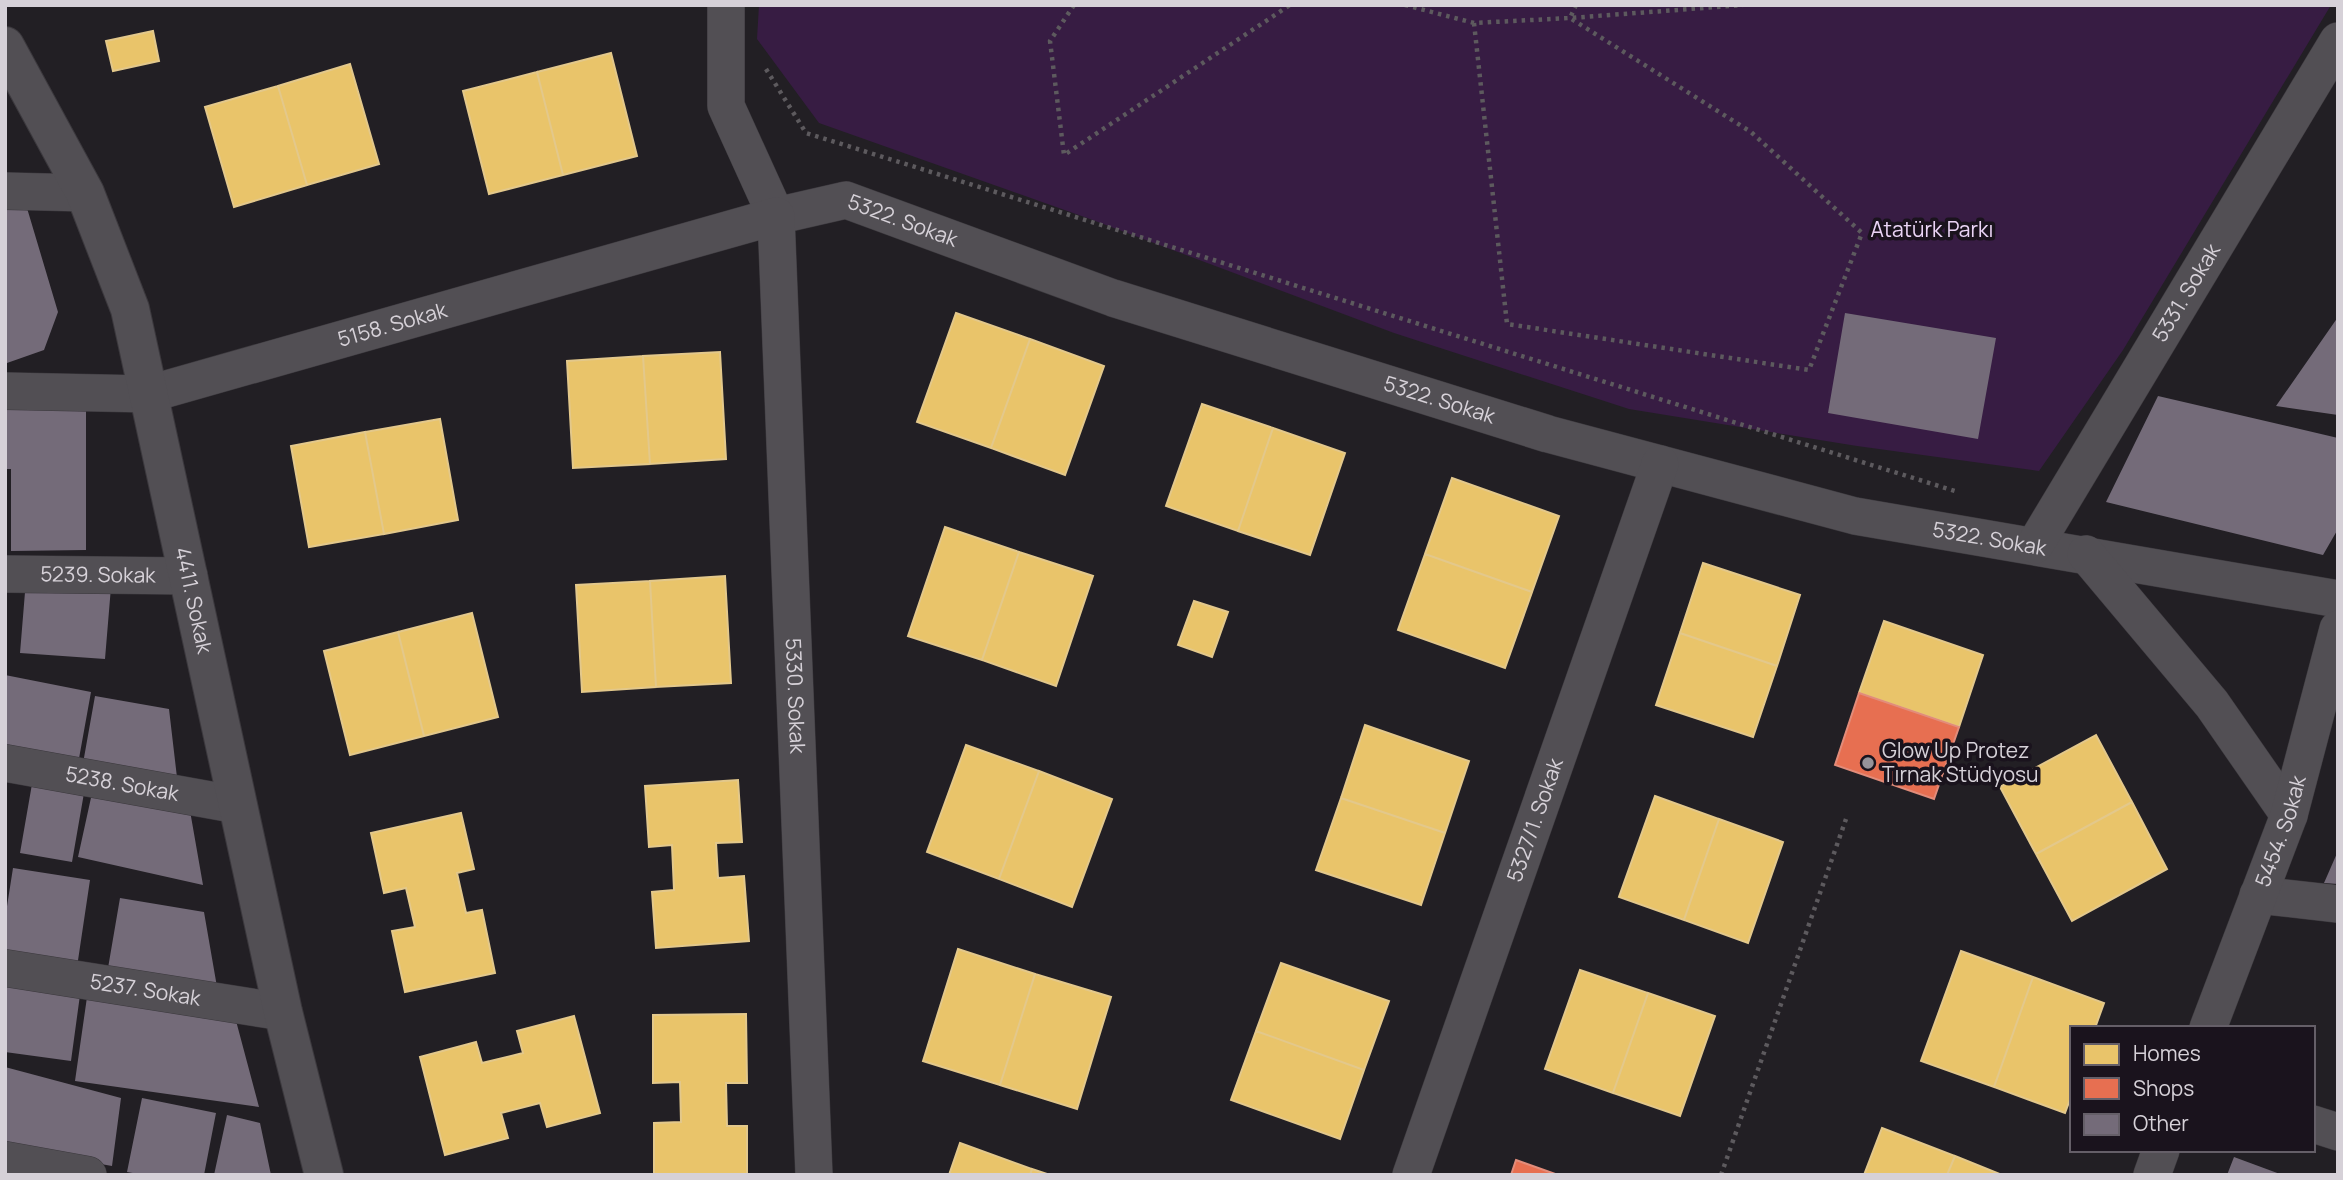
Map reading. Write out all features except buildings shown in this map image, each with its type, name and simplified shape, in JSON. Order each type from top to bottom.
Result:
[{"type":"street","points":[[726,5],[726,106],[776,216]]},
{"type":"street","name":"5331. Sokak","points":[[2035,545],[2338,40]]},
{"type":"street","name":"4411. Sokak","points":[[5,46],[85,193],[130,309],[284,1012],[324,1175]]},
{"type":"street","points":[[5,191],[85,193]]},
{"type":"street","name":"5322. Sokak","points":[[776,216],[846,200],[1113,298],[1548,434],[1855,516],[2338,599]]},
{"type":"street","name":"5158. Sokak","points":[[5,391],[149,394],[776,216]]},
{"type":"street","name":"5330. Sokak","points":[[776,216],[814,1175]]},
{"type":"street","name":"5327/1. Sokak","points":[[1412,1175],[1660,464]]},
{"type":"street","points":[[2086,554],[2212,704],[2289,815]]},
{"type":"street","name":"5239. Sokak","points":[[5,575],[190,576]]},
{"type":"street","name":"5454. Sokak","points":[[2209,1026],[2289,815],[2338,629]]},
{"type":"street","name":"5238. Sokak","points":[[5,763],[238,805]]},
{"type":"street","points":[[2258,895],[2338,904]]},
{"type":"street","name":"5237. Sokak","points":[[5,968],[284,1012]]},
{"type":"street","points":[[2315,1125],[2338,1132]]},
{"type":"street","points":[[2152,1175],[2160,1152]]},
{"type":"street","points":[[5,1160],[88,1175]]},
{"type":"path","points":[[1074,5],[1050,41],[1065,155],[1290,5]]},
{"type":"path","points":[[1405,5],[1474,23],[1743,5]]},
{"type":"path","points":[[1570,18],[1576,5]]},
{"type":"path","points":[[1474,23],[1507,324],[1809,370],[1861,233],[1751,132],[1570,18]]},
{"type":"path","points":[[763,65],[806,133],[1961,492]]},
{"type":"path","points":[[1721,1175],[1846,819]]},
{"type":"green space","name":"Atatürk Parkı","points":[[759,5],[2331,5],[2123,350],[2039,471],[1857,446],[1629,409],[1394,333],[1090,219],[819,123],[757,39]]},
{"type":"place","name":"Glow Up Protez Tırnak Stüdyosu","points":[[1868,763]]}]
